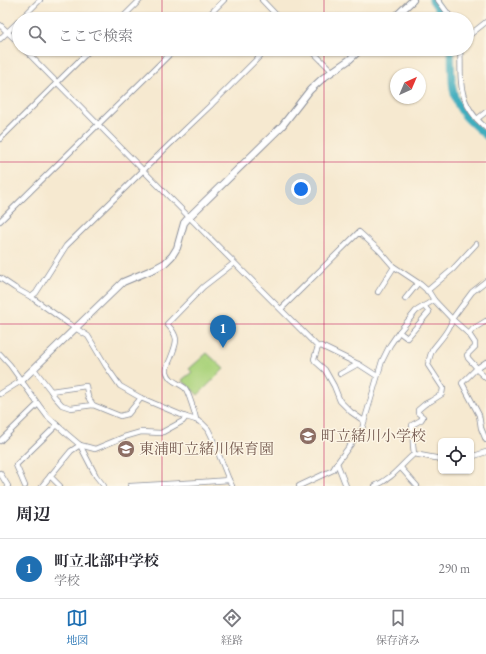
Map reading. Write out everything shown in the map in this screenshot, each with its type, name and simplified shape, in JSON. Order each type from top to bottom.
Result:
[{"type":"street","points":[[28,12],[40,0]]},
{"type":"street","points":[[129,12],[140,0]]},
{"type":"street","points":[[212,12],[224,0]]},
{"type":"street","points":[[262,0],[273,12]]},
{"type":"street","points":[[400,12],[413,0]]},
{"type":"street","points":[[438,0],[447,12]]},
{"type":"street","points":[[474,31],[486,22]]},
{"type":"street","points":[[0,25],[12,36]]},
{"type":"street","points":[[0,39],[12,28]]},
{"type":"street","points":[[31,56],[318,347],[314,359],[315,361],[325,370],[340,401],[351,412],[364,421]]},
{"type":"street","points":[[0,139],[84,56]]},
{"type":"street","points":[[0,221],[168,56]]},
{"type":"street","points":[[31,298],[36,293],[66,246],[260,56]]},
{"type":"street","points":[[317,56],[333,72]]},
{"type":"street","points":[[0,394],[21,381],[123,282],[165,263],[177,248],[184,224],[189,217],[282,126],[310,90],[323,78],[353,56]]},
{"type":"street","points":[[460,56],[463,94],[470,111],[486,128]]},
{"type":"street","points":[[477,119],[486,112]]},
{"type":"street","points":[[281,309],[359,232],[394,266],[427,291],[452,319],[469,334],[475,343],[475,347],[468,355],[468,358],[486,378]]},
{"type":"street","points":[[427,291],[453,269],[476,244]]},
{"type":"street","points":[[196,420],[196,415],[185,388],[169,377],[167,372],[167,366],[177,342],[174,331],[167,324],[203,287],[234,263]]},
{"type":"street","points":[[378,292],[394,266]]},
{"type":"street","points":[[0,278],[88,336],[120,386],[142,398],[202,423],[211,435],[232,486]]},
{"type":"street","points":[[414,454],[412,425],[421,420],[423,417],[418,413],[418,410],[442,394],[443,391],[443,388],[428,365],[432,351],[444,336],[452,322],[452,319],[472,292],[486,281]]},
{"type":"street","points":[[405,299],[418,283]]},
{"type":"street","points":[[299,486],[333,470],[357,437],[362,429],[384,357],[390,345],[416,311],[434,300]]},
{"type":"street","points":[[399,332],[407,338],[429,312],[424,306]]},
{"type":"street","points":[[469,334],[486,321]]},
{"type":"street","points":[[318,347],[321,346],[370,370],[378,376]]},
{"type":"street","points":[[0,354],[10,365],[47,416],[80,445],[96,476],[104,486]]},
{"type":"street","points":[[486,362],[476,368],[462,383],[479,415],[486,440]]},
{"type":"street","points":[[340,374],[358,364]]},
{"type":"street","points":[[34,369],[54,396],[62,405],[67,407],[93,406],[120,416],[128,414],[142,398]]},
{"type":"street","points":[[51,391],[86,386],[88,397],[93,406]]},
{"type":"street","points":[[0,440],[38,404]]},
{"type":"street","points":[[42,486],[71,451],[80,445],[95,449],[124,437],[141,432],[161,433],[183,421],[186,417]]},
{"type":"street","points":[[25,486],[16,465],[57,425]]},
{"type":"street","points":[[474,456],[486,452]]},
{"type":"street","points":[[414,454],[438,458]]},
{"type":"street","points":[[375,486],[383,482],[401,468],[414,454]]},
{"type":"street","points":[[337,463],[346,486]]},
{"type":"street","points":[[401,468],[418,486]]},
{"type":"street","points":[[50,476],[60,486]]},
{"type":"street","points":[[1,477],[8,486]]},
{"type":"street","points":[[130,486],[229,480]]},
{"type":"green space","points":[[207,353],[224,369],[198,395],[182,380],[192,372],[189,369]]},
{"type":"waterway","points":[[432,0],[440,12]]},
{"type":"waterway","points":[[451,56],[452,83],[455,99],[465,117],[486,136]]},
{"type":"place","name":"町立北部中学校","points":[[223,348]]},
{"type":"place","name":"町立緒川小学校","points":[[308,436]]},
{"type":"place","name":"東浦町立緒川保育園","points":[[126,449]]}]
